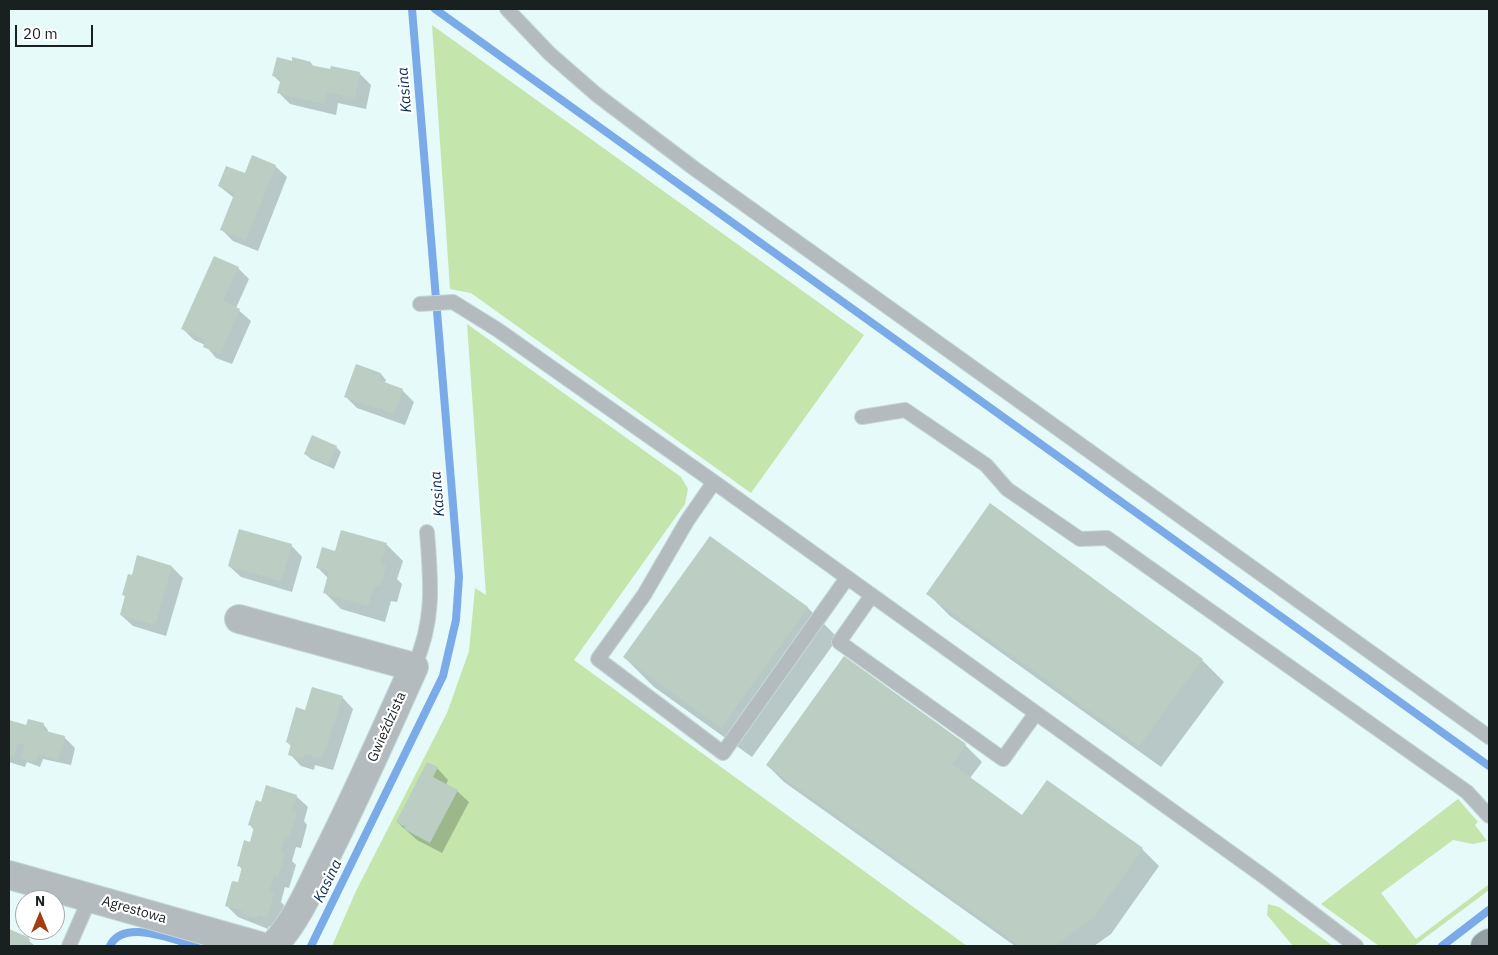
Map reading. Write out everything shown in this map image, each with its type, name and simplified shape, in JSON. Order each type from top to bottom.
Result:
[{"type":"main road","points":[[1485,946],[1489,943]]},
{"type":"street","points":[[239,619],[414,667]]},
{"type":"street","name":"Gwieździsta","points":[[273,946],[285,934],[350,809],[414,667]]},
{"type":"street","name":"Agrestowa","points":[[9,875],[260,946]]},
{"type":"lane","points":[[507,9],[550,54],[597,95],[695,169],[1489,737]]},
{"type":"lane","points":[[420,304],[453,302],[714,482],[1266,878],[1356,946]]},
{"type":"lane","points":[[862,417],[905,410],[986,465],[1007,489],[1080,539],[1108,538],[1466,792],[1489,816]]},
{"type":"lane","points":[[714,482],[687,521],[644,595],[598,659],[723,753],[847,578]]},
{"type":"lane","points":[[414,667],[424,643],[430,616],[432,588],[427,532]]},
{"type":"lane","points":[[872,595],[839,642],[1003,759],[1036,713]]},
{"type":"lane","points":[[69,946],[90,898]]},
{"type":"green space","points":[[432,25],[864,335],[751,493],[471,293],[450,289]]},
{"type":"green space","points":[[467,324],[681,477],[688,489],[685,504],[574,660],[967,946],[332,946],[356,891],[447,713],[469,651],[475,588],[486,595]]},
{"type":"green space","points":[[1458,799],[1478,822],[1475,825],[1487,841],[1473,844],[1453,840],[1381,893],[1416,939],[1488,885],[1489,858],[1489,890],[1414,946],[1379,946],[1321,904]]},
{"type":"green space","points":[[1268,904],[1279,907],[1333,946],[1293,946],[1267,915]]},
{"type":"building","points":[[277,57],[292,61],[292,57],[311,62],[310,65],[330,69],[331,66],[360,72],[355,98],[327,92],[324,104],[277,93],[281,78],[272,76]]},
{"type":"building","points":[[252,155],[276,165],[246,240],[220,230],[235,192],[218,186],[226,166],[245,173]]},
{"type":"building","points":[[214,256],[239,267],[223,301],[240,309],[220,354],[203,347],[206,340],[181,329]]},
{"type":"building","points":[[356,364],[381,373],[379,380],[403,389],[394,414],[344,397]]},
{"type":"building","points":[[312,435],[337,446],[329,464],[304,454]]},
{"type":"building","points":[[990,503],[1203,659],[1139,746],[926,594]]},
{"type":"building","points":[[239,529],[292,544],[281,581],[228,566]]},
{"type":"building","points":[[341,530],[387,543],[380,564],[386,566],[380,586],[375,584],[368,606],[323,593],[329,571],[316,568],[322,547],[335,551]]},
{"type":"building","points":[[710,536],[808,607],[721,728],[623,657]]},
{"type":"building","points":[[137,555],[172,566],[155,625],[120,615],[125,596],[122,595],[128,574],[132,575]]},
{"type":"building","points":[[844,656],[966,744],[952,764],[1022,815],[1047,780],[1143,848],[1094,917],[1055,946],[1020,946],[766,765]]},
{"type":"building","points":[[312,687],[343,696],[322,759],[304,754],[303,759],[288,755],[291,744],[286,742],[296,707],[305,710]]},
{"type":"building","points":[[28,719],[44,723],[42,730],[65,736],[58,760],[38,754],[35,762],[21,758],[25,745],[18,743],[14,756],[9,755],[9,720],[26,725]]},
{"type":"building","points":[[427,762],[438,767],[433,777],[458,790],[430,843],[404,829],[405,827],[396,822]]},
{"type":"building","points":[[266,785],[297,795],[292,811],[297,813],[289,838],[285,837],[281,851],[285,853],[278,878],[274,876],[269,892],[274,893],[267,918],[258,915],[256,918],[242,914],[243,911],[225,906],[232,881],[238,882],[242,867],[237,866],[244,840],[250,842],[254,827],[248,825],[256,800],[261,802]]},
{"type":"building","points":[[9,929],[15,932],[15,940],[30,940],[27,946],[9,946]]},
{"type":"waterway","name":"Kasina","points":[[311,946],[443,676],[456,620],[459,577],[412,9]]},
{"type":"waterway","points":[[435,9],[1489,766]]},
{"type":"waterway","points":[[1442,946],[1489,910]]},
{"type":"waterway","points":[[110,946],[117,938],[126,933],[137,932],[163,936],[196,946]]}]
